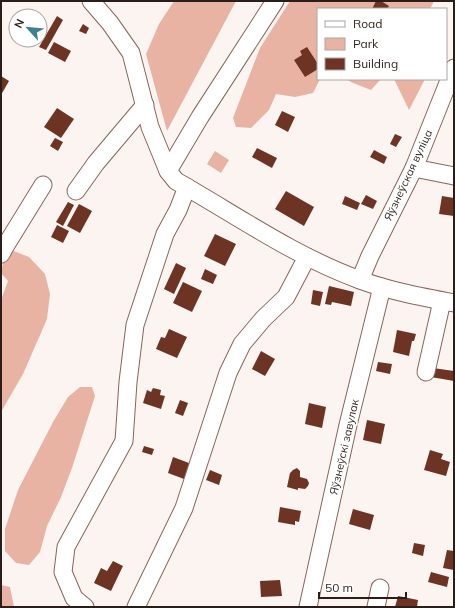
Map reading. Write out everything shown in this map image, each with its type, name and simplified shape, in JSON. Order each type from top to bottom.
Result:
[{"type":"street","points":[[91,1],[110,23],[131,53],[150,127],[168,171],[176,181],[307,257],[360,280],[382,287],[448,302],[426,372]]},
{"type":"street","points":[[168,171],[200,117],[275,1]]},
{"type":"street","name":"Яўзнеўская вуліца","points":[[360,280],[370,256],[414,168],[454,68]]},
{"type":"street","points":[[76,191],[96,163],[145,105]]},
{"type":"street","points":[[414,168],[454,176]]},
{"type":"street","points":[[1,254],[43,185]]},
{"type":"street","points":[[85,607],[74,598],[63,572],[66,547],[124,442],[128,382],[135,325],[165,234],[178,210],[187,187]]},
{"type":"street","points":[[136,607],[184,508],[228,373],[242,344],[263,319],[286,297],[307,257]]},
{"type":"street","name":"Яўзнеўскі завулак","points":[[308,607],[348,425],[382,287]]},
{"type":"street","points":[[376,607],[380,588]]},
{"type":"green space","points":[[174,1],[236,1],[167,131],[146,54],[159,24]]},
{"type":"green space","points":[[290,1],[434,1],[430,8],[317,8],[317,80],[320,80],[313,93],[295,97],[276,94],[269,110],[251,128],[236,127],[233,118],[260,48]]},
{"type":"green space","points":[[348,80],[380,80],[371,90]]},
{"type":"green space","points":[[394,80],[424,80],[409,110]]},
{"type":"green space","points":[[215,151],[229,160],[221,173],[207,164]]},
{"type":"green space","points":[[11,250],[29,257],[45,274],[50,294],[47,319],[23,374],[1,412],[1,300],[8,281],[1,271],[5,256]]},
{"type":"green space","points":[[80,387],[92,387],[95,396],[72,468],[61,497],[47,526],[40,552],[29,565],[16,563],[5,551],[5,529],[18,490],[53,422],[68,397]]},
{"type":"green space","points":[[1,585],[10,587],[14,607],[1,607]]},
{"type":"building","points":[[376,1],[381,1],[389,6],[388,8],[372,8]]},
{"type":"building","points":[[57,16],[63,20],[48,46],[48,32]]},
{"type":"building","points":[[83,24],[89,28],[86,34],[79,31]]},
{"type":"building","points":[[54,42],[71,51],[65,62],[48,53]]},
{"type":"building","points":[[307,47],[317,62],[317,70],[305,77],[294,60],[302,55],[300,51]]},
{"type":"building","points":[[1,76],[9,81],[1,95]]},
{"type":"building","points":[[57,108],[74,119],[61,138],[44,127]]},
{"type":"building","points":[[282,111],[295,117],[288,132],[275,125]]},
{"type":"building","points":[[395,134],[402,137],[396,147],[390,144]]},
{"type":"building","points":[[55,138],[63,142],[58,151],[50,146]]},
{"type":"building","points":[[257,148],[277,158],[272,168],[252,157]]},
{"type":"building","points":[[374,150],[387,157],[384,164],[370,157]]},
{"type":"building","points":[[286,191],[314,207],[304,226],[275,209]]},
{"type":"building","points":[[366,195],[377,201],[373,209],[361,204]]},
{"type":"building","points":[[345,196],[360,203],[357,210],[342,204]]},
{"type":"building","points":[[442,196],[454,198],[454,216],[439,214]]},
{"type":"building","points":[[68,202],[74,205],[63,226],[56,222]]},
{"type":"building","points":[[79,204],[92,211],[80,233],[67,226]]},
{"type":"building","points":[[57,225],[69,231],[63,243],[51,237]]},
{"type":"building","points":[[215,234],[236,244],[225,266],[204,256]]},
{"type":"building","points":[[176,263],[186,268],[174,294],[164,289]]},
{"type":"building","points":[[205,269],[217,275],[213,284],[201,279]]},
{"type":"building","points":[[183,282],[202,291],[192,312],[173,303]]},
{"type":"building","points":[[329,286],[354,292],[351,306],[332,302],[331,305],[325,304]]},
{"type":"building","points":[[313,290],[323,292],[320,306],[311,304]]},
{"type":"building","points":[[169,329],[187,337],[177,358],[156,349],[161,337],[165,338]]},
{"type":"building","points":[[397,330],[416,334],[414,341],[412,341],[409,356],[393,352]]},
{"type":"building","points":[[261,351],[275,359],[265,376],[252,369]]},
{"type":"building","points":[[378,362],[392,364],[390,374],[376,371]]},
{"type":"building","points":[[433,368],[454,371],[454,381],[431,377]]},
{"type":"building","points":[[153,388],[161,390],[160,395],[165,396],[161,409],[143,403],[147,390],[151,392]]},
{"type":"building","points":[[180,400],[188,403],[183,416],[175,413]]},
{"type":"building","points":[[309,403],[326,407],[322,428],[305,424]]},
{"type":"building","points":[[367,420],[385,424],[381,444],[363,440]]},
{"type":"building","points":[[144,446],[154,449],[152,455],[142,452]]},
{"type":"building","points":[[430,450],[443,454],[441,459],[450,462],[446,476],[424,470]]},
{"type":"building","points":[[173,457],[189,463],[184,479],[168,473]]},
{"type":"building","points":[[297,468],[300,471],[300,477],[307,479],[309,483],[305,489],[298,488],[298,490],[287,487],[290,473]]},
{"type":"building","points":[[210,470],[222,475],[219,485],[206,480]]},
{"type":"building","points":[[280,507],[301,511],[299,522],[295,521],[295,525],[278,522]]},
{"type":"building","points":[[353,509],[374,515],[370,530],[349,524]]},
{"type":"building","points":[[414,543],[425,545],[423,556],[412,553]]},
{"type":"building","points":[[447,550],[454,551],[454,570],[443,568]]},
{"type":"building","points":[[113,561],[123,566],[111,591],[94,583],[101,568],[107,571]]},
{"type":"building","points":[[431,572],[449,577],[447,587],[428,582]]},
{"type":"building","points":[[280,580],[282,596],[261,597],[260,581]]},
{"type":"building","points":[[398,596],[418,600],[417,607],[395,607]]}]
